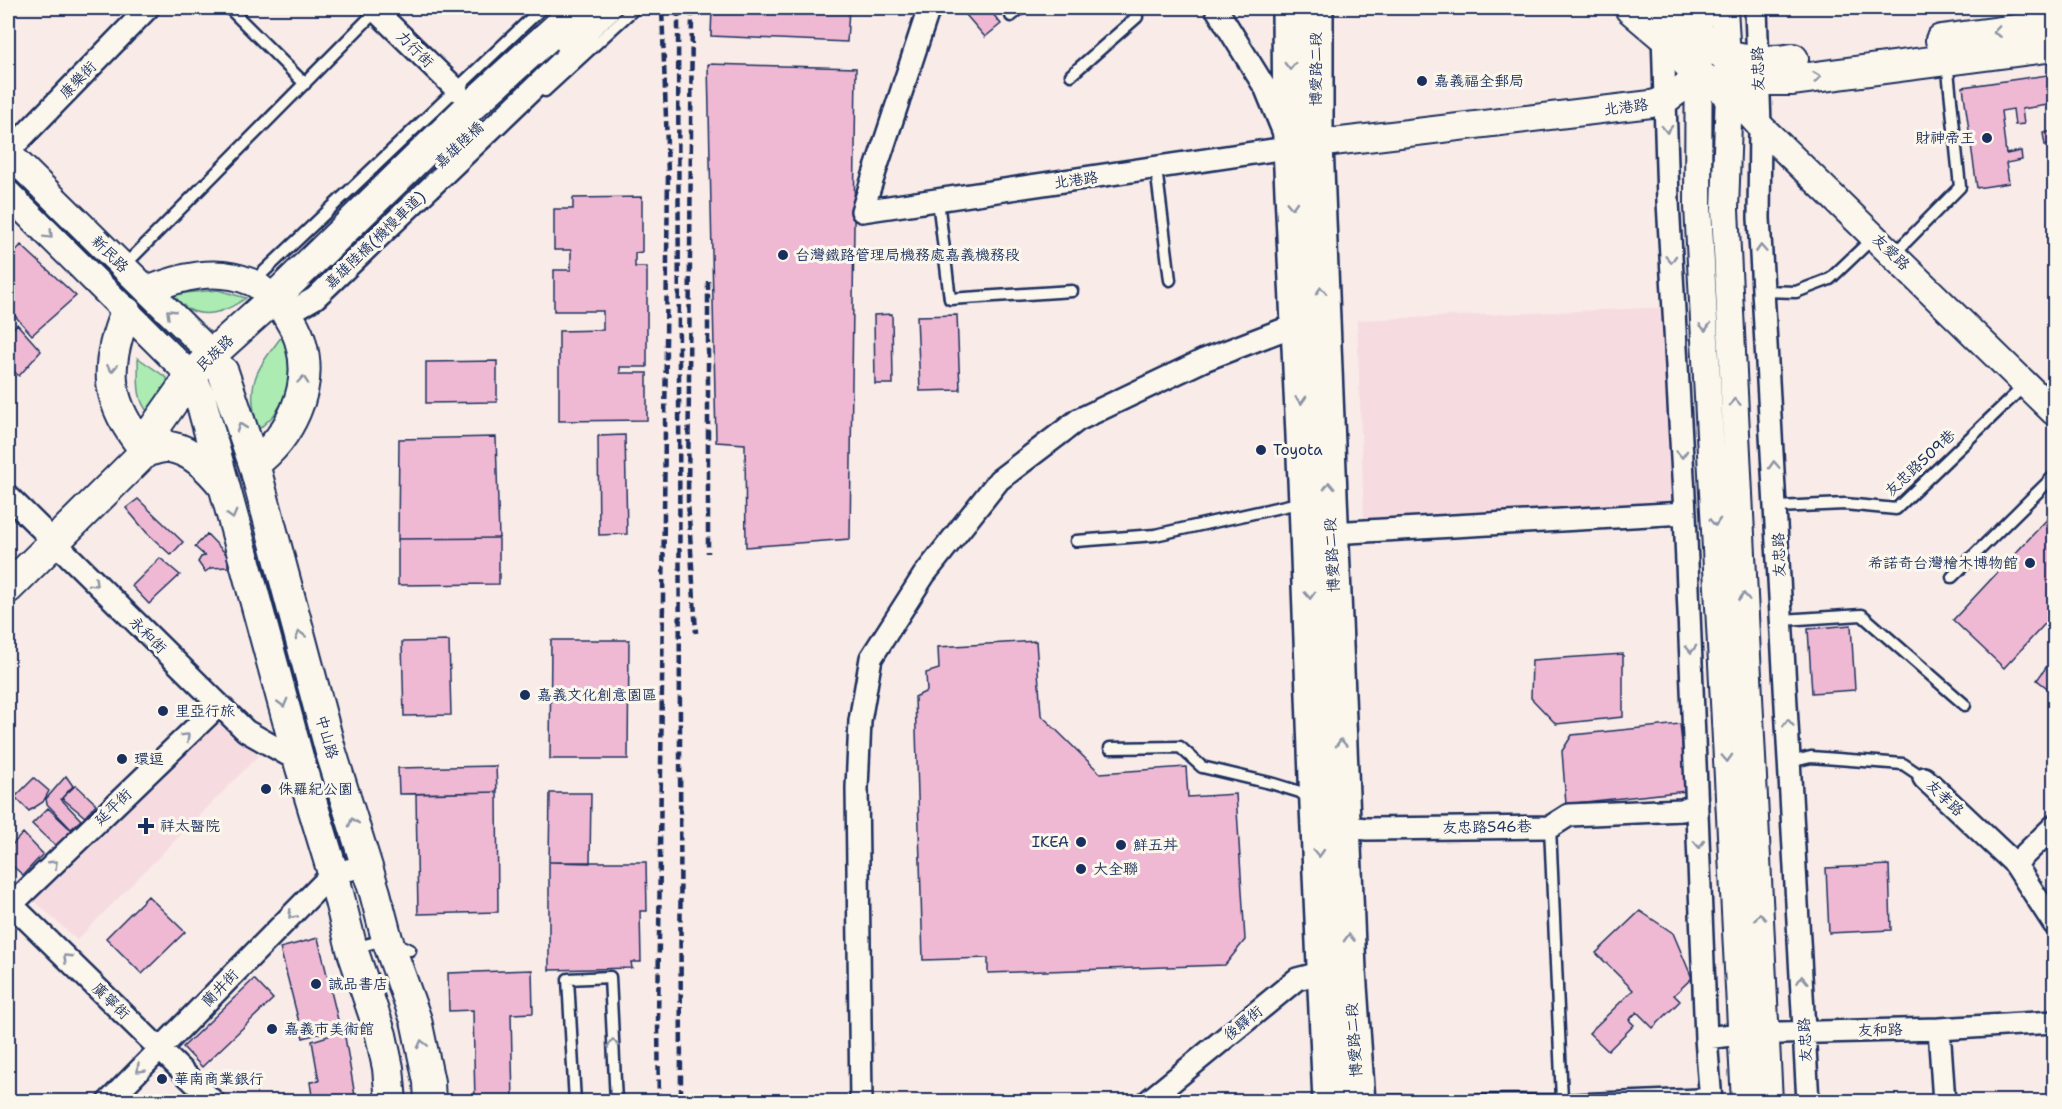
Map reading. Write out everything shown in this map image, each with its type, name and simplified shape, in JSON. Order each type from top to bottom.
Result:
[{"type":"main road","name":"嘉雄陸橋","points":[[305,280],[470,107],[579,8]]},
{"type":"main road","name":"嘉雄陸橋","points":[[305,280],[394,206],[605,8]]},
{"type":"main road","name":"博愛路二段","points":[[1289,8],[1303,145],[1331,533],[1345,827],[1330,1101]]},
{"type":"main road","name":"博愛路二段","points":[[1316,8],[1303,145],[1298,324],[1317,805],[1337,971],[1358,1101]]},
{"type":"main road","points":[[1630,8],[1663,22],[1699,76],[1729,92],[1758,70],[1789,60],[2055,25]]},
{"type":"main road","points":[[1670,8],[1700,22],[1727,56],[1758,70],[1793,80],[2055,46]]},
{"type":"main road","name":"民族路","points":[[8,588],[146,452],[155,427],[217,363],[305,280]]},
{"type":"main road","points":[[254,464],[268,453],[283,436],[304,383],[302,345],[277,305]]},
{"type":"main road","points":[[126,312],[113,350],[111,370],[113,390],[123,422],[146,452],[169,447],[188,454],[202,461],[224,485]]},
{"type":"main road","name":"中山路","points":[[217,363],[254,464],[334,760],[367,866],[399,945],[429,1082],[430,1101]]},
{"type":"main road","points":[[196,387],[299,761],[333,873],[352,949],[381,1035],[388,1068],[391,1101]]},
{"type":"main road","points":[[299,761],[334,760]]},
{"type":"street","name":"康樂街","points":[[8,153],[148,8]]},
{"type":"street","points":[[305,280],[559,8]]},
{"type":"street","name":"嘉雄陸橋(機慢車道)","points":[[305,280],[618,8]]},
{"type":"street","name":"北港路","points":[[929,8],[862,211],[1303,145],[1640,106],[1666,100],[1699,76]]},
{"type":"street","points":[[1216,8],[1303,145]]},
{"type":"street","name":"友忠路","points":[[1724,8],[1729,92],[1725,210],[1754,1034],[1745,1101]]},
{"type":"street","name":"友忠路","points":[[1756,8],[1760,218],[1808,1101]]},
{"type":"street","name":"力行街","points":[[377,9],[457,90]]},
{"type":"street","points":[[1663,22],[1668,201],[1685,513],[1706,1038],[1711,1098]]},
{"type":"street","name":"友忠路","points":[[1700,22],[1698,206],[1754,1034],[1769,1101]]},
{"type":"street","name":"友愛路","points":[[1729,92],[1760,126],[2055,412]]},
{"type":"street","name":"新民路","points":[[8,153],[147,290],[217,363]]},
{"type":"street","name":"新民路","points":[[8,194],[126,312],[196,387]]},
{"type":"street","points":[[147,290],[197,274],[234,277],[277,305]]},
{"type":"street","points":[[861,1101],[857,788],[860,721],[871,658],[924,575],[999,480],[1078,420],[1204,360],[1298,324]]},
{"type":"street","name":"永和街","points":[[8,496],[246,731],[299,761]]},
{"type":"street","points":[[1331,533],[1685,513]]},
{"type":"street","name":"延平街","points":[[9,905],[219,705]]},
{"type":"street","name":"友孝路","points":[[1924,778],[2015,864],[2055,924]]},
{"type":"street","name":"友忠路546巷","points":[[1345,827],[1367,829],[1550,827],[1569,815],[1682,810],[1697,804]]},
{"type":"street","points":[[1317,805],[1345,827]]},
{"type":"street","points":[[2015,864],[2055,826]]},
{"type":"street","points":[[333,873],[367,866]]},
{"type":"street","name":"蘭井街","points":[[108,1101],[333,873]]},
{"type":"street","name":"廣寧街","points":[[9,905],[214,1101]]},
{"type":"street","name":"後驛街","points":[[1147,1101],[1297,979],[1337,971]]},
{"type":"street","name":"友和路","points":[[1706,1038],[2055,1022]]},
{"type":"street","points":[[1939,1029],[1944,1101]]},
{"type":"lane","points":[[229,8],[305,84]]},
{"type":"lane","points":[[277,305],[457,90],[542,8]]},
{"type":"lane","points":[[277,305],[635,8]]},
{"type":"lane","points":[[1011,16],[1021,8]]},
{"type":"lane","points":[[1071,75],[1137,17],[1130,8]]},
{"type":"lane","points":[[123,267],[377,9]]},
{"type":"lane","points":[[1893,255],[1960,187],[1947,60]]},
{"type":"lane","points":[[1156,168],[1170,280]]},
{"type":"lane","points":[[938,200],[950,299],[1072,291]]},
{"type":"lane","points":[[1764,291],[1796,292],[1830,279],[1875,236]]},
{"type":"lane","name":"友忠路509巷","points":[[1777,507],[1845,504],[1896,509],[2026,384]]},
{"type":"lane","points":[[1952,577],[2055,476]]},
{"type":"lane","points":[[1076,541],[1155,535],[1306,502]]},
{"type":"lane","points":[[1782,620],[1862,615],[1965,705]]},
{"type":"lane","points":[[1110,748],[1180,747],[1202,767],[1300,792],[1317,805]]},
{"type":"lane","name":"友孝路","points":[[1790,762],[1811,758],[1903,764],[1924,778]]},
{"type":"lane","points":[[1550,827],[1562,1100]]},
{"type":"lane","points":[[352,949],[399,945]]},
{"type":"lane","points":[[575,1101],[568,979],[610,976],[616,1101]]},
{"type":"lane","points":[[1358,1101],[1711,1098]]},
{"type":"shaded area","points":[[1672,307],[1680,506],[1364,520],[1357,320]]},
{"type":"shaded area","name":"祥太醫院","points":[[214,718],[259,755],[77,940],[30,897]]},
{"type":"green space","points":[[218,290],[246,298],[220,312],[197,313],[187,309],[172,294]]},
{"type":"green space","points":[[282,336],[295,360],[288,394],[274,415],[258,430],[253,401],[255,379]]},
{"type":"green space","points":[[138,358],[167,378],[167,393],[148,412],[139,394]]},
{"type":"building","points":[[712,8],[849,8],[847,42],[711,36]]},
{"type":"building","points":[[960,8],[988,8],[1001,24],[985,37]]},
{"type":"building","name":"台灣鐵路管理局機務處嘉義機務段","points":[[708,64],[856,68],[850,539],[746,547],[745,444],[716,442]]},
{"type":"building","name":"財神帝王","points":[[2054,74],[2054,104],[2022,109],[2024,124],[2015,125],[2013,109],[2001,111],[2006,154],[2021,151],[2022,160],[2006,163],[2009,183],[1977,188],[1963,87]]},
{"type":"building","points":[[2054,131],[2054,143],[2045,145],[2043,133]]},
{"type":"building","points":[[2054,175],[2054,191],[2051,192],[2049,176]]},
{"type":"building","points":[[642,197],[642,252],[635,253],[635,267],[647,267],[647,367],[620,367],[620,373],[647,373],[647,420],[559,421],[559,331],[603,330],[603,311],[554,311],[554,270],[571,270],[571,250],[554,250],[554,209],[573,209],[573,198]]},
{"type":"building","points":[[21,245],[76,296],[32,335],[8,308],[8,260]]},
{"type":"building","points":[[892,314],[893,384],[875,384],[874,315]]},
{"type":"building","points":[[957,315],[960,390],[920,391],[917,316]]},
{"type":"building","points":[[17,324],[41,351],[19,376],[8,366],[8,334]]},
{"type":"building","points":[[497,361],[497,402],[426,403],[426,362]]},
{"type":"building","points":[[625,435],[627,534],[599,535],[598,436]]},
{"type":"building","points":[[496,437],[499,538],[398,539],[399,439]]},
{"type":"building","points":[[138,499],[183,542],[171,555],[147,533],[126,508]]},
{"type":"building","name":"希諾奇台灣檜木博物館","points":[[2054,512],[2054,614],[2004,668],[1953,620]]},
{"type":"building","points":[[207,534],[228,556],[228,567],[211,568],[205,572],[198,562],[201,557],[205,556],[195,547]]},
{"type":"building","points":[[499,538],[499,584],[398,585],[398,539]]},
{"type":"building","points":[[160,558],[180,575],[149,604],[132,586]]},
{"type":"building","points":[[1851,625],[1855,690],[1812,693],[1808,629]]},
{"type":"building","points":[[551,640],[629,640],[628,759],[550,759]]},
{"type":"building","points":[[449,641],[451,715],[404,716],[402,642]]},
{"type":"building","name":"大全聯","points":[[1036,641],[1041,715],[1100,773],[1186,767],[1188,797],[1236,794],[1245,940],[1225,965],[988,973],[988,958],[923,960],[915,697],[927,691],[926,673],[939,669],[938,647]]},
{"type":"building","points":[[1623,654],[1623,717],[1556,724],[1531,698],[1532,660]]},
{"type":"building","points":[[2054,656],[2054,693],[2037,680]]},
{"type":"building","points":[[1680,724],[1687,791],[1566,804],[1562,751],[1572,735]]},
{"type":"building","points":[[496,766],[497,792],[399,794],[398,768]]},
{"type":"building","points":[[66,776],[73,786],[61,799],[81,820],[71,829],[47,804],[46,799]]},
{"type":"building","points":[[34,778],[49,791],[43,802],[29,811],[15,797]]},
{"type":"building","points":[[76,785],[96,804],[85,817],[62,798]]},
{"type":"building","points":[[497,792],[498,912],[418,914],[416,794]]},
{"type":"building","points":[[550,793],[591,793],[590,863],[549,862]]},
{"type":"building","points":[[48,808],[75,832],[60,847],[52,843],[32,824]]},
{"type":"building","points":[[23,833],[43,854],[23,875],[8,862],[8,849]]},
{"type":"building","points":[[549,862],[646,862],[647,911],[640,911],[641,962],[631,962],[632,968],[549,970]]},
{"type":"building","points":[[1889,865],[1891,930],[1829,933],[1826,868]]},
{"type":"building","points":[[148,896],[185,932],[142,974],[106,938]]},
{"type":"building","points":[[1640,911],[1673,933],[1692,978],[1674,995],[1680,1001],[1653,1028],[1637,1012],[1629,1020],[1634,1025],[1608,1051],[1589,1033],[1633,990],[1596,953]]},
{"type":"building","points":[[318,938],[340,1028],[303,1038],[280,948]]},
{"type":"building","points":[[532,970],[533,1013],[511,1014],[513,1102],[475,1102],[473,1010],[449,1011],[448,973]]},
{"type":"building","points":[[254,979],[273,999],[202,1067],[183,1047]]},
{"type":"building","points":[[344,1031],[356,1102],[300,1102],[300,1096],[312,1096],[310,1082],[319,1081],[312,1041]]},
{"type":"railway","points":[[659,1102],[668,173],[662,8]]},
{"type":"railway","points":[[678,8],[681,1102]]},
{"type":"railway","points":[[692,8],[688,501],[696,633]]},
{"type":"railway","points":[[708,281],[708,553]]},
{"type":"place","name":"嘉義福全郵局","points":[[1422,81]]},
{"type":"place","name":"財神帝王","points":[[1987,138]]},
{"type":"place","name":"台灣鐵路管理局機務處嘉義機務段","points":[[783,255]]},
{"type":"place","name":"Toyota","points":[[1261,450]]},
{"type":"place","name":"希諾奇台灣檜木博物館","points":[[2030,563]]},
{"type":"place","name":"嘉義文化創意園區","points":[[525,695]]},
{"type":"place","name":"里亞行旅","points":[[163,711]]},
{"type":"place","name":"環逗","points":[[122,759]]},
{"type":"place","name":"侏羅紀公園","points":[[266,789]]},
{"type":"place","name":"祥太醫院","points":[[146,826]]},
{"type":"place","name":"IKEA","points":[[1081,842]]},
{"type":"place","name":"鮮五丼","points":[[1121,845]]},
{"type":"place","name":"大全聯","points":[[1081,869]]},
{"type":"place","name":"誠品書店","points":[[316,984]]},
{"type":"place","name":"嘉義市美術館","points":[[272,1029]]},
{"type":"place","name":"華南商業銀行","points":[[162,1079]]}]
